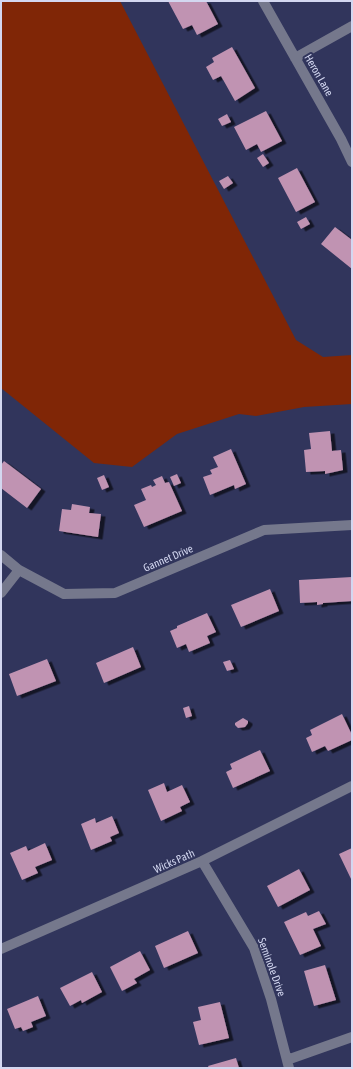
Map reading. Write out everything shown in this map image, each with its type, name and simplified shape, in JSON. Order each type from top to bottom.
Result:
[{"type":"street","name":"Heron Lane","points":[[263,1],[341,139],[352,162]]},
{"type":"street","points":[[295,58],[352,26]]},
{"type":"street","name":"Gannet Drive","points":[[1,555],[20,570],[64,594],[115,593],[264,530],[352,525]]},
{"type":"street","points":[[1,593],[20,570]]},
{"type":"street","name":"Wicks Path","points":[[1,949],[202,861],[352,786]]},
{"type":"street","name":"Seminole Drive","points":[[202,861],[254,948],[271,999],[288,1064]]},
{"type":"street","points":[[288,1064],[352,1037]]},
{"type":"shaded area","points":[[1,1],[120,1],[296,340],[323,357],[352,355],[352,404],[304,407],[256,416],[239,414],[177,434],[132,467],[94,463],[1,388]]},
{"type":"building","points":[[168,1],[206,1],[218,24],[197,35],[192,25],[183,29]]},
{"type":"building","points":[[232,47],[255,88],[235,101],[221,76],[213,80],[206,67],[214,62],[212,58]]},
{"type":"building","points":[[266,111],[282,141],[261,152],[257,144],[246,150],[234,127]]},
{"type":"building","points":[[227,114],[231,122],[222,126],[218,119]]},
{"type":"building","points":[[263,154],[269,163],[263,167],[257,158]]},
{"type":"building","points":[[297,168],[315,202],[296,212],[278,178]]},
{"type":"building","points":[[228,176],[233,183],[224,189],[219,181]]},
{"type":"building","points":[[306,217],[310,224],[301,229],[297,222]]},
{"type":"building","points":[[335,227],[352,240],[352,269],[321,244]]},
{"type":"building","points":[[330,431],[332,451],[341,450],[343,470],[325,474],[325,471],[306,472],[304,450],[311,449],[309,433]]},
{"type":"building","points":[[231,449],[246,484],[235,489],[234,485],[210,495],[203,477],[212,474],[210,470],[218,467],[213,457]]},
{"type":"building","points":[[4,461],[41,489],[27,508],[1,488],[1,465]]},
{"type":"building","points":[[177,474],[181,483],[174,486],[170,477]]},
{"type":"building","points":[[104,475],[109,487],[102,490],[97,478]]},
{"type":"building","points":[[162,476],[165,483],[169,482],[182,511],[144,527],[134,505],[146,500],[141,489],[151,485],[152,487],[156,485],[153,480]]},
{"type":"building","points":[[72,504],[90,507],[89,513],[101,514],[98,537],[59,531],[62,509],[71,510]]},
{"type":"building","points":[[352,577],[352,601],[323,603],[317,605],[317,602],[300,603],[299,580]]},
{"type":"building","points":[[270,589],[279,611],[241,627],[231,605]]},
{"type":"building","points":[[207,613],[216,632],[207,636],[210,643],[189,652],[186,644],[177,648],[170,631],[177,628],[177,626]]},
{"type":"building","points":[[133,647],[141,667],[104,683],[96,663]]},
{"type":"building","points":[[47,659],[56,681],[17,696],[9,674]]},
{"type":"building","points":[[230,660],[234,669],[227,671],[223,662]]},
{"type":"building","points":[[189,706],[192,716],[186,718],[183,708]]},
{"type":"building","points":[[342,714],[352,735],[352,740],[328,751],[325,746],[312,752],[306,738],[312,735],[310,730]]},
{"type":"building","points":[[243,718],[248,721],[248,723],[245,727],[238,728],[235,723]]},
{"type":"building","points":[[260,750],[270,771],[233,788],[226,772],[232,769],[230,764]]},
{"type":"building","points":[[164,783],[167,792],[182,785],[190,802],[180,807],[182,811],[161,821],[148,790]]},
{"type":"building","points":[[112,816],[119,833],[110,837],[112,841],[91,850],[81,824],[95,818],[96,823]]},
{"type":"building","points":[[45,843],[52,860],[35,867],[38,873],[22,880],[10,853],[26,846],[28,851]]},
{"type":"building","points":[[352,848],[352,881],[339,854]]},
{"type":"building","points":[[299,869],[310,890],[278,907],[267,886]]},
{"type":"building","points":[[319,911],[326,924],[313,929],[321,946],[300,955],[284,922],[306,912],[308,916]]},
{"type":"building","points":[[188,931],[198,953],[164,968],[155,946]]},
{"type":"building","points":[[140,951],[150,970],[134,979],[137,983],[122,991],[110,967]]},
{"type":"building","points":[[325,965],[336,1000],[314,1006],[304,971]]},
{"type":"building","points":[[92,972],[102,992],[82,1003],[81,1000],[70,1006],[60,988]]},
{"type":"building","points":[[38,996],[46,1016],[31,1022],[33,1027],[23,1031],[21,1027],[15,1029],[7,1009]]},
{"type":"building","points":[[220,1002],[229,1038],[199,1045],[193,1022],[201,1020],[198,1007]]},
{"type":"building","points":[[236,1058],[239,1068],[209,1068],[208,1066]]}]
